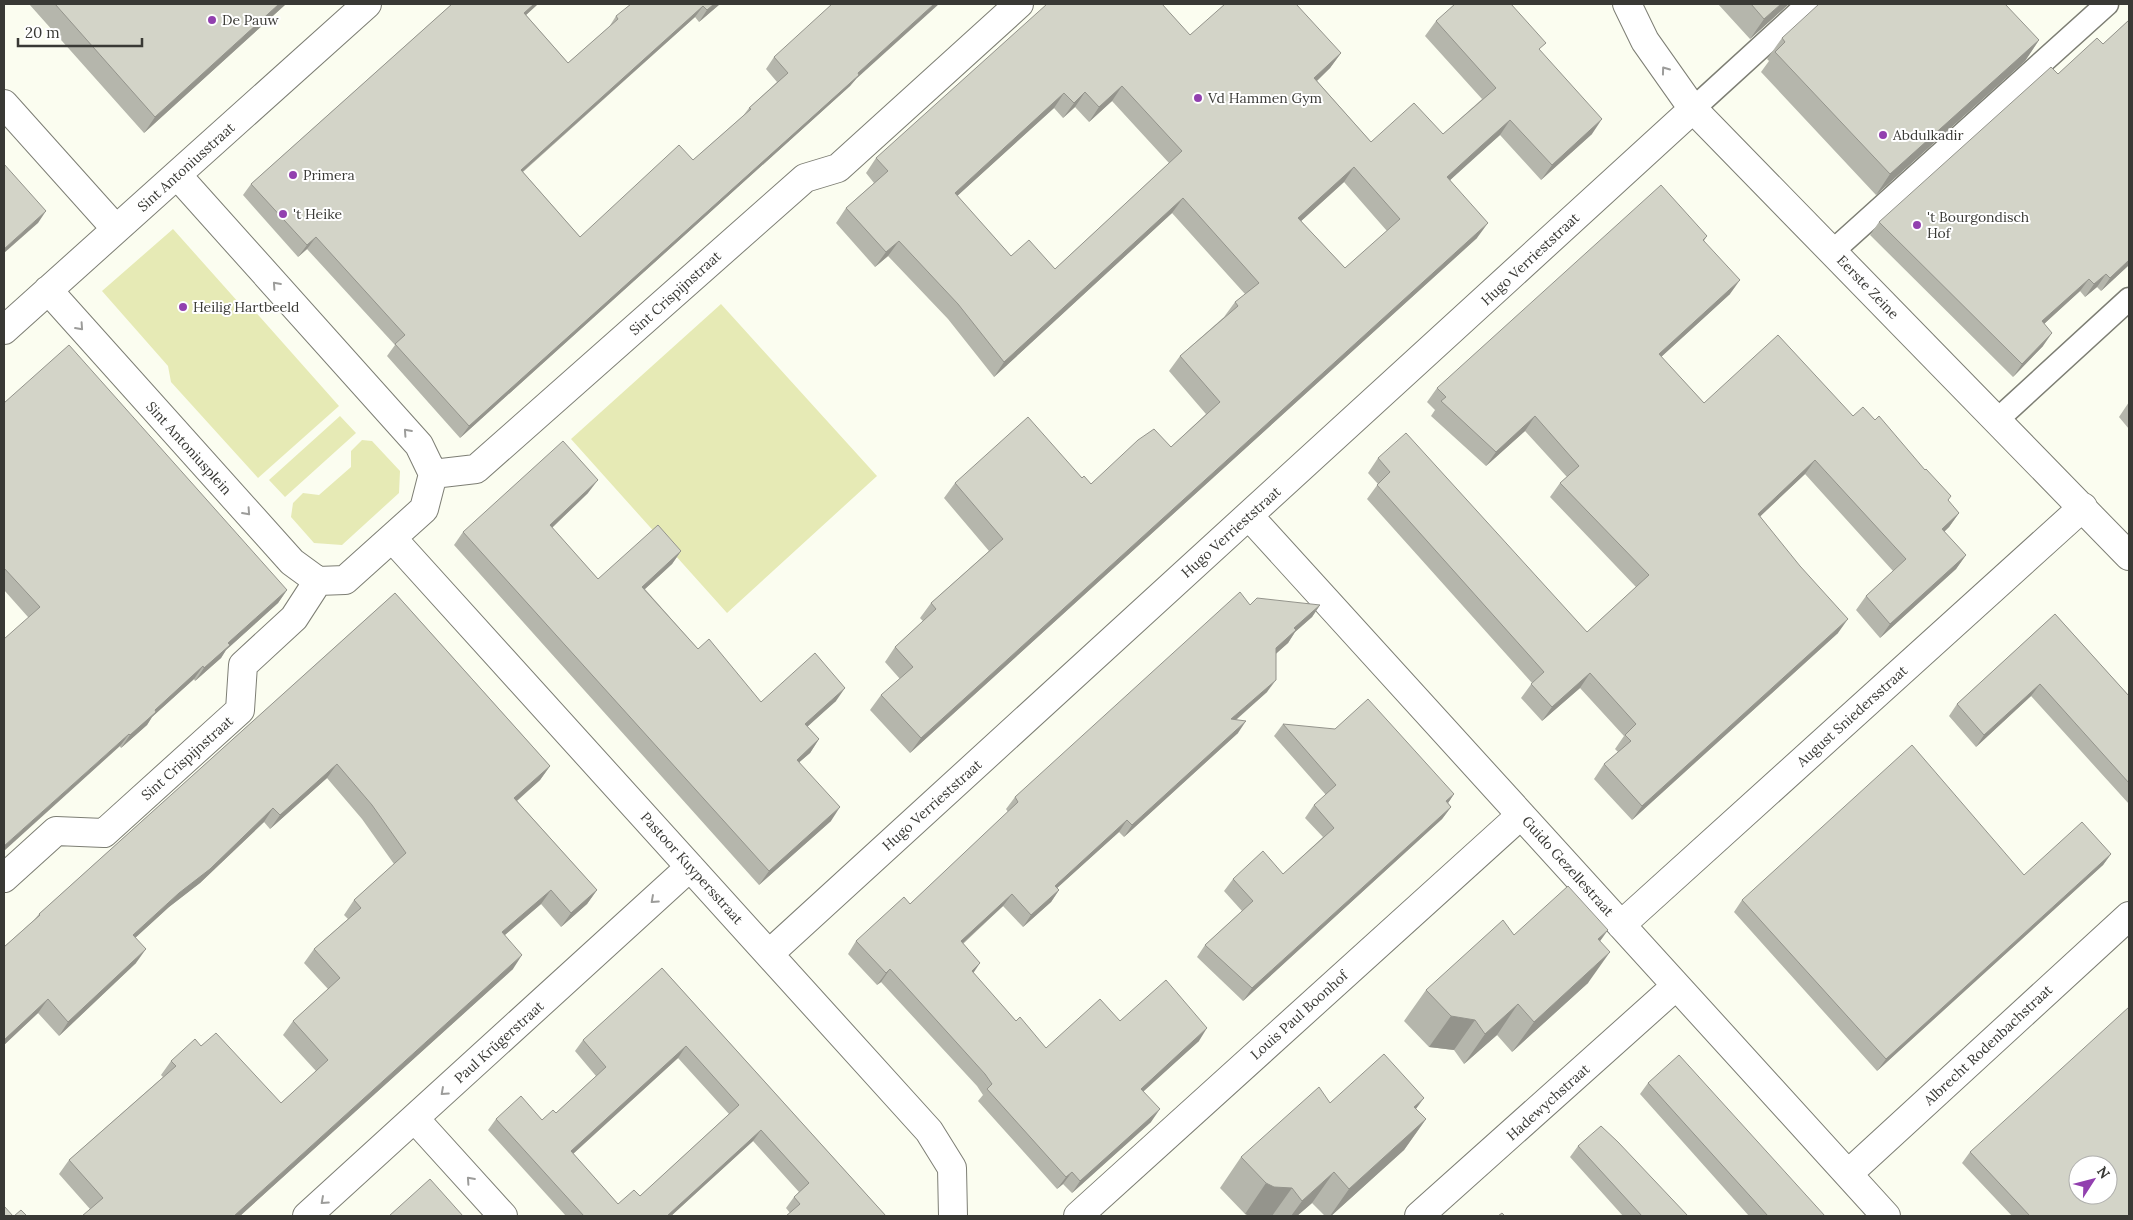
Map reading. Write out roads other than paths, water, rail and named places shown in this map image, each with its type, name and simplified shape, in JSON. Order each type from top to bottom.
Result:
[{"type":"street","name":"Sint Antoniusstraat","points":[[4,330],[367,4]]},
{"type":"street","name":"Sint Crispijnstraat","points":[[433,474],[476,469],[805,178],[838,168],[1019,4]]},
{"type":"street","name":"Eerste Zeine","points":[[1627,4],[1644,41],[1693,109],[2129,556]]},
{"type":"street","points":[[4,104],[116,229]]},
{"type":"street","name":"Hugo Verrieststraat","points":[[769,954],[1693,109]]},
{"type":"street","points":[[176,175],[419,445],[433,474],[424,509],[345,580],[318,581]]},
{"type":"street","name":"Sint Antoniusplein","points":[[48,290],[292,562],[318,581]]},
{"type":"street","name":"August Sniedersstraat","points":[[1621,925],[2082,507]]},
{"type":"street","name":"Guido Gezellestraat","points":[[1249,516],[1886,1216]]},
{"type":"street","name":"Pastoor Kuypersstraat","points":[[392,538],[929,1131],[952,1168],[953,1216]]},
{"type":"street","name":"Sint Crispijnstraat","points":[[4,878],[56,831],[104,833],[240,710],[243,665],[294,618],[318,581]]},
{"type":"street","name":"Louis Paul Boonhof","points":[[1078,1216],[1521,814]]},
{"type":"street","name":"Paul Krügerstraat","points":[[307,1216],[690,867]]},
{"type":"street","name":"Albrecht Rodenbachstraat","points":[[1848,1174],[2129,916]]},
{"type":"street","name":"Hadewychstraat","points":[[1419,1216],[1676,986]]},
{"type":"street","points":[[415,1119],[503,1216]]},
{"type":"lane","points":[[1693,109],[1808,4]]},
{"type":"lane","points":[[1833,251],[2107,4]]},
{"type":"lane","points":[[1997,420],[2129,300]]},
{"type":"place","name":"De Pauw","points":[[212,20]]},
{"type":"place","name":"Vd Hammen Gym","points":[[1198,98]]},
{"type":"place","name":"Abdulkadir","points":[[1883,135]]},
{"type":"place","name":"Primera","points":[[293,175]]},
{"type":"place","name":"'t Heike","points":[[283,214]]},
{"type":"place","name":"'t Bourgondisch Hof","points":[[1917,225]]},
{"type":"place","name":"Heilig Hartbeeld","points":[[183,307]]}]
